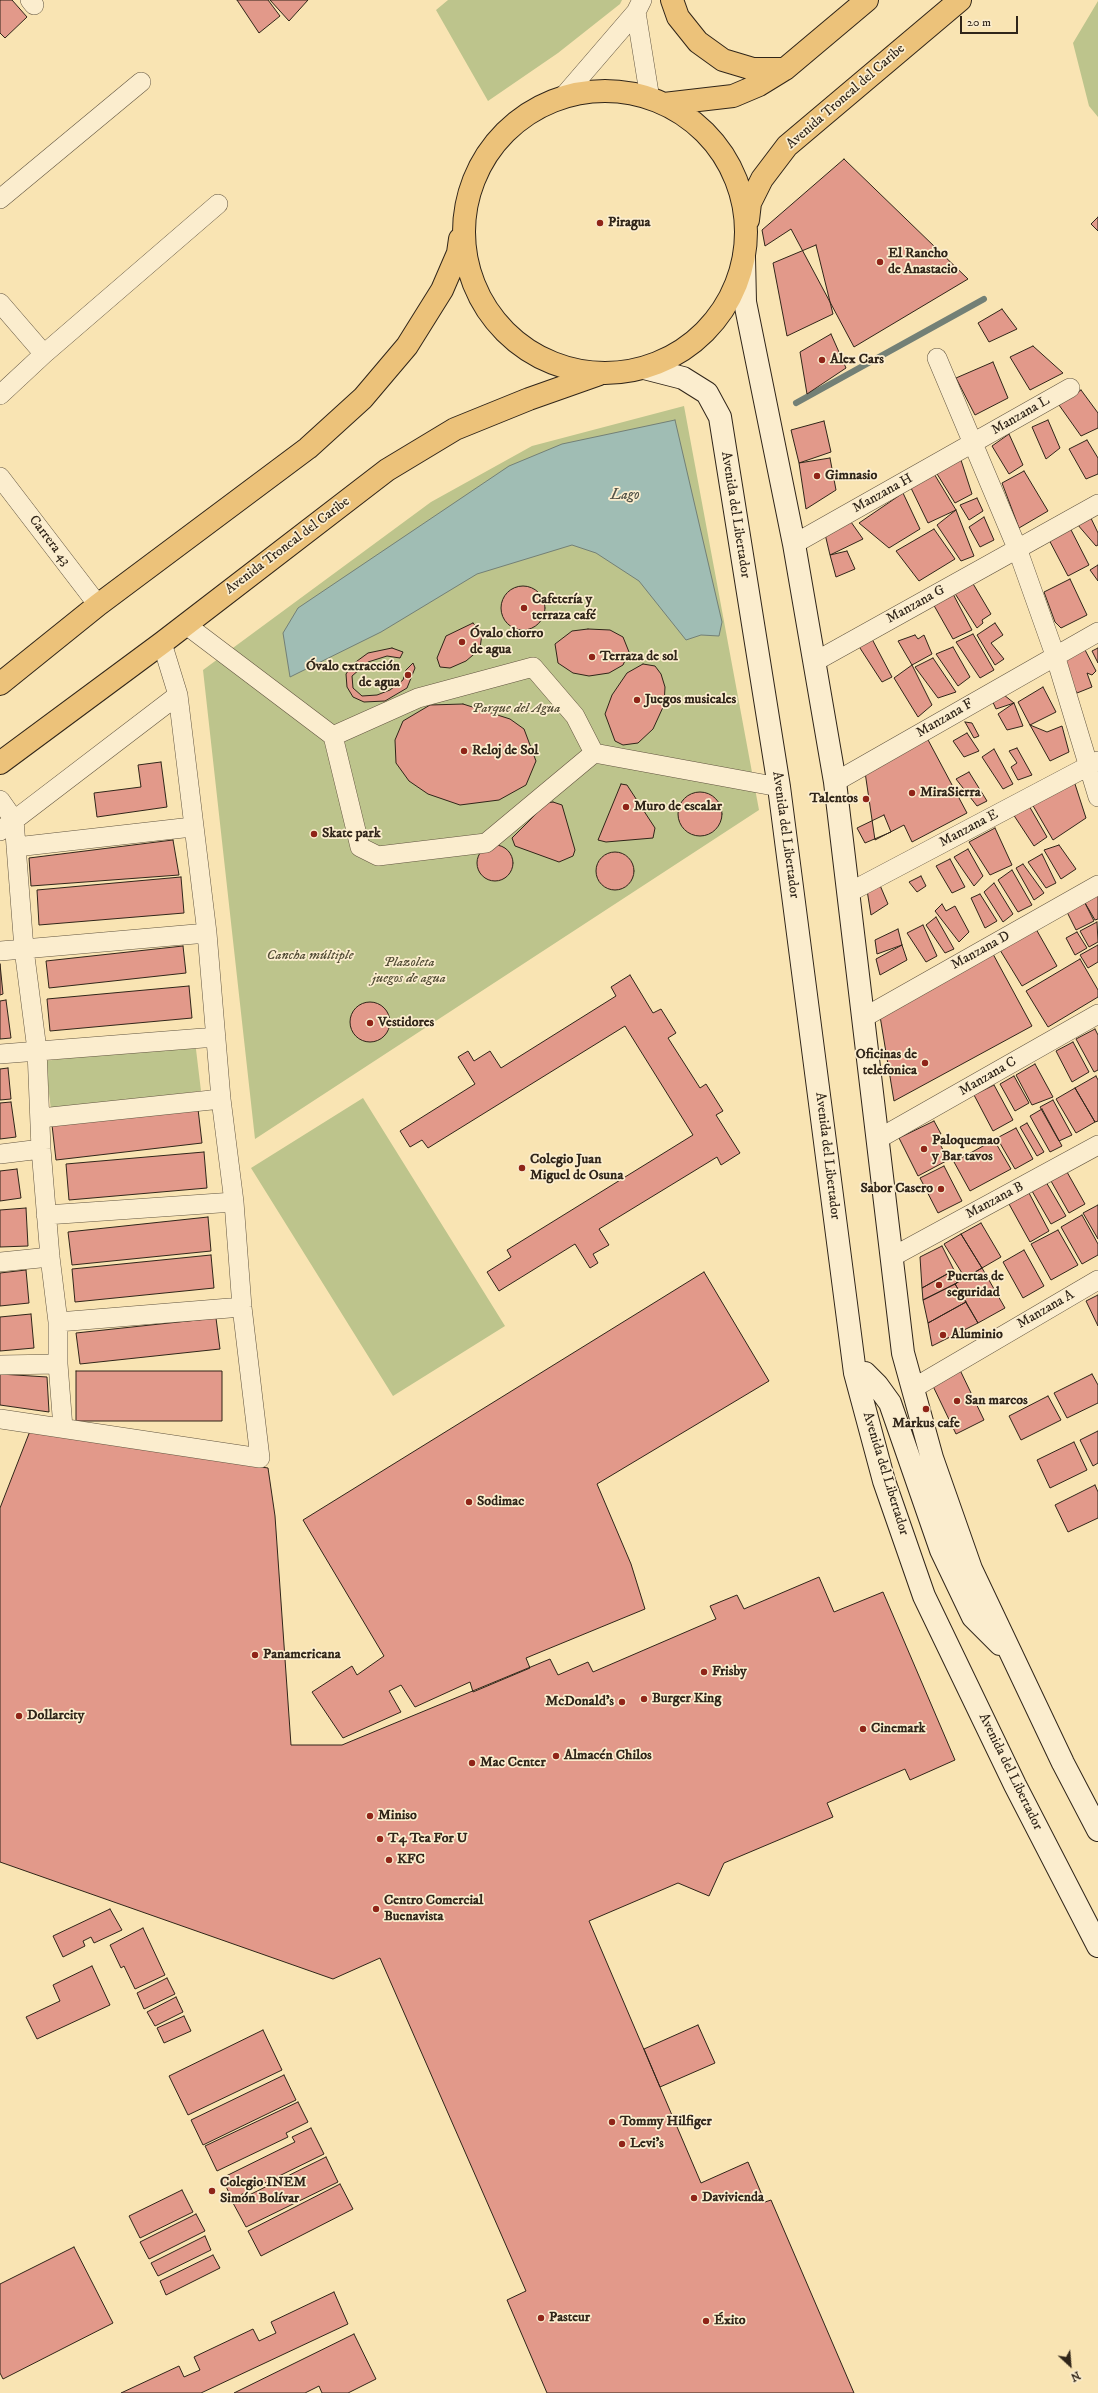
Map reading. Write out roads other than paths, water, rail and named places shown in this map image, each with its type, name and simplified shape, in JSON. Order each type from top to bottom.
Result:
[{"type":"highway","points":[[672,0],[678,17],[698,42],[723,60],[753,70],[785,69]]},
{"type":"highway","points":[[657,101],[733,96],[760,85],[785,69],[867,0]]},
{"type":"highway","name":"Avenida Troncal del Caribe","points":[[747,231],[750,203],[762,179],[787,146],[960,0]]},
{"type":"highway","points":[[0,684],[98,605],[308,448],[364,398],[407,346],[442,290],[458,253],[466,206],[473,182],[488,155],[508,131],[533,112],[562,98],[591,92],[621,92],[657,101],[693,122],[708,135],[724,156],[736,179],[744,205],[747,231],[744,257],[737,282],[726,306],[710,327],[690,344],[668,358],[644,368],[602,373],[571,370],[542,359],[517,343],[495,321],[478,296],[468,267],[464,237],[466,206]]},
{"type":"highway","name":"Avenida Troncal del Caribe","points":[[0,763],[162,643],[394,466],[455,430],[529,399],[602,373]]},
{"type":"main road","points":[[744,257],[745,302],[816,661],[835,782],[904,1353],[912,1389],[932,1458],[971,1569],[1011,1654],[1098,1830]]},
{"type":"main road","name":"Avenida del Libertador","points":[[644,368],[683,378],[707,393],[720,417],[779,787],[855,1373],[884,1481],[924,1596],[1015,1785],[1098,1946]]},
{"type":"main road","points":[[855,1373],[865,1374],[877,1385],[890,1403],[941,1550],[973,1617],[1011,1654]]},
{"type":"street","points":[[562,98],[639,6]]},
{"type":"street","points":[[639,6],[657,101]]},
{"type":"street","points":[[0,199],[141,82]]},
{"type":"street","points":[[0,396],[44,354],[218,204]]},
{"type":"street","points":[[0,303],[44,354]]},
{"type":"street","points":[[937,358],[1017,548],[1094,763],[1098,797]]},
{"type":"street","name":"Manzana L","points":[[973,444],[1070,388]]},
{"type":"street","name":"Manzana H","points":[[794,544],[973,444]]},
{"type":"street","name":"Carrera 43","points":[[0,477],[98,605]]},
{"type":"street","name":"Manzana G","points":[[816,661],[1098,504]]},
{"type":"street","points":[[185,624],[333,736],[360,847],[378,856],[486,843],[594,753]]},
{"type":"street","name":"Manzana F","points":[[835,782],[1055,655],[1098,632]]},
{"type":"street","points":[[0,1419],[260,1458],[242,1306],[234,1202],[221,1099],[207,933],[192,827],[178,695],[162,643]]},
{"type":"street","points":[[333,736],[418,698],[533,667],[575,716],[594,753]]},
{"type":"street","points":[[7,825],[178,695]]},
{"type":"street","points":[[594,753],[779,787]]},
{"type":"street","name":"Manzana E","points":[[848,893],[1094,763]]},
{"type":"street","points":[[0,800],[7,825],[16,847],[24,949],[37,1050],[41,1118],[41,1149],[50,1257],[58,1322],[58,1364],[63,1428]]},
{"type":"street","points":[[16,847],[192,827]]},
{"type":"street","name":"Manzana D","points":[[863,1018],[1098,885]]},
{"type":"street","points":[[0,951],[207,933]]},
{"type":"street","name":"Manzana C","points":[[878,1140],[1098,1014]]},
{"type":"street","points":[[0,1054],[216,1037]]},
{"type":"street","points":[[41,1118],[221,1099]]},
{"type":"street","name":"Manzana B","points":[[892,1257],[1098,1145]]},
{"type":"street","points":[[0,1154],[41,1149]]},
{"type":"street","points":[[46,1215],[234,1202]]},
{"type":"street","points":[[0,1262],[50,1257]]},
{"type":"street","name":"Manzana A","points":[[912,1389],[1098,1280]]},
{"type":"street","points":[[58,1322],[242,1306]]},
{"type":"street","points":[[0,1364],[58,1364]]},
{"type":"water","name":"Lago","points":[[675,420],[722,622],[719,636],[701,635],[686,640],[639,581],[596,553],[572,545],[477,574],[381,632],[290,677],[283,633],[298,608],[509,466],[562,444]]},
{"type":"waterway","points":[[796,403],[984,299]]},
{"type":"place","name":"Piragua","points":[[600,223]]},
{"type":"place","name":"El Rancho de Anastacio","points":[[880,262]]},
{"type":"place","name":"Alex Cars","points":[[822,360]]},
{"type":"place","name":"Gimnasio","points":[[817,476]]},
{"type":"place","name":"Cafetería y terraza café","points":[[524,608]]},
{"type":"place","name":"Óvalo chorro de agua","points":[[462,642]]},
{"type":"place","name":"Terraza de sol","points":[[592,657]]},
{"type":"place","name":"Óvalo extracción de agua","points":[[408,675]]},
{"type":"place","name":"Juegos musicales","points":[[637,700]]},
{"type":"place","name":"Reloj de Sol","points":[[464,751]]},
{"type":"place","name":"MiraSierra","points":[[912,793]]},
{"type":"place","name":"Talentos","points":[[866,799]]},
{"type":"place","name":"Muro de escalar","points":[[626,807]]},
{"type":"place","name":"Skate park","points":[[314,834]]},
{"type":"place","name":"Vestidores","points":[[370,1023]]},
{"type":"place","name":"Oficinas de telefonica","points":[[925,1063]]},
{"type":"place","name":"Paloquemao y Bar tavos","points":[[924,1149]]},
{"type":"place","name":"Colegio Juan Miguel de Osuna","points":[[522,1168]]},
{"type":"place","name":"Sabor Casero","points":[[941,1189]]},
{"type":"place","name":"Puertas de seguridad","points":[[939,1285]]},
{"type":"place","name":"Aluminio","points":[[943,1335]]},
{"type":"place","name":"San marcos","points":[[957,1401]]},
{"type":"place","name":"Markus cafe","points":[[926,1409]]},
{"type":"place","name":"Sodimac","points":[[469,1502]]},
{"type":"place","name":"Panamericana","points":[[255,1655]]},
{"type":"place","name":"Frisby","points":[[704,1672]]},
{"type":"place","name":"Burger King","points":[[644,1699]]},
{"type":"place","name":"McDonald's","points":[[622,1702]]},
{"type":"place","name":"Dollarcity","points":[[19,1716]]},
{"type":"place","name":"Cinemark","points":[[863,1729]]},
{"type":"place","name":"Almacén Chilos","points":[[556,1756]]},
{"type":"place","name":"Mac Center","points":[[472,1763]]},
{"type":"place","name":"Miniso","points":[[370,1816]]},
{"type":"place","name":"T4 Tea For U","points":[[380,1839]]},
{"type":"place","name":"KFC","points":[[389,1860]]},
{"type":"place","name":"Centro Comercial Buenavista","points":[[376,1909]]},
{"type":"place","name":"Tommy Hilfiger","points":[[612,2122]]},
{"type":"place","name":"Levi's","points":[[622,2144]]},
{"type":"place","name":"Colegio INEM Simón Bolívar","points":[[212,2191]]},
{"type":"place","name":"Davivienda","points":[[694,2198]]},
{"type":"place","name":"Pasteur","points":[[541,2318]]},
{"type":"place","name":"Éxito","points":[[706,2321]]},
{"type":"park label","name":"Parque del Agua","points":[[516,709]]},
{"type":"park label","name":"Cancha múltiple","points":[[310,956]]},
{"type":"park label","name":"Plazoleta juegos de agua","points":[[409,972]]}]
